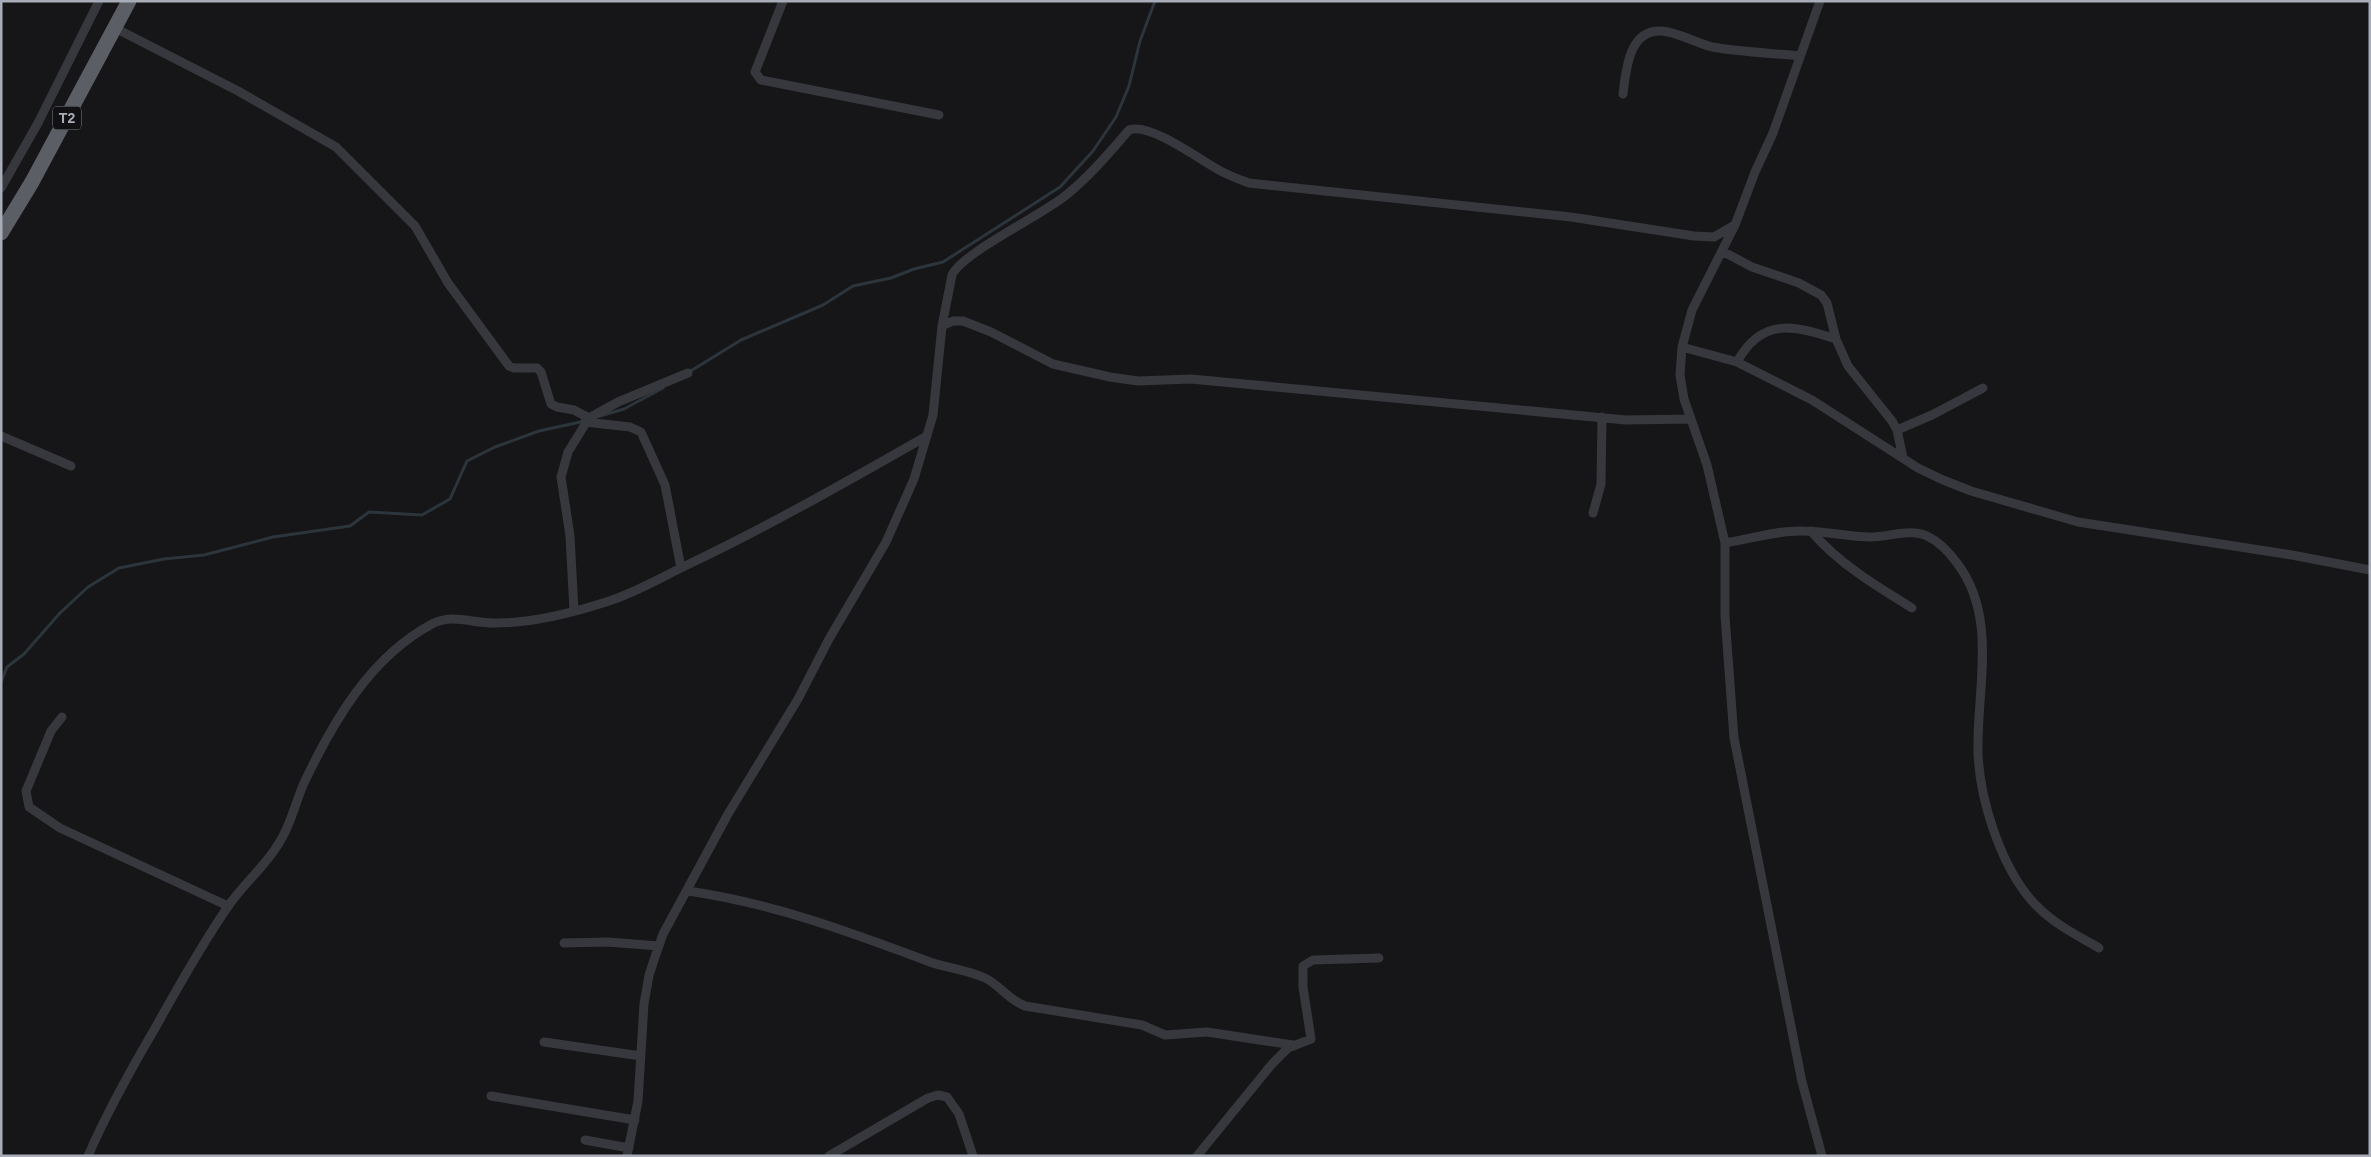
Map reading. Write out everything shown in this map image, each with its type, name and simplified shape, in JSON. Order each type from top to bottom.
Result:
[{"type":"highway","name":"T2","points":[[1,233],[32,182],[129,1]]},
{"type":"street","points":[[1,188],[38,123],[99,1]]},
{"type":"street","points":[[783,1],[755,72],[761,80],[940,114]]},
{"type":"street","points":[[1820,1],[1773,133],[1755,172],[1735,225],[1692,310],[1682,347],[1680,375],[1691,419],[1707,465],[1725,542],[1726,625],[1734,738],[1798,1063],[1822,1156]]},
{"type":"street","points":[[115,28],[238,91],[336,148],[415,226],[448,283],[509,366],[514,368],[537,368],[541,372],[548,398],[554,406],[574,410],[587,420],[630,427],[641,432],[665,485],[680,568]]},
{"type":"street","points":[[1623,94],[1627,60],[1633,45],[1649,33],[1657,31],[1669,32],[1718,48],[1800,56]]},
{"type":"street","points":[[585,1140],[628,1152],[636,1120],[649,975],[659,946],[728,814],[798,699],[829,639],[886,542],[914,479],[927,436],[937,387],[942,326],[952,275],[957,268],[982,249],[1064,197],[1106,159],[1129,130],[1134,128],[1164,138],[1216,169],[1250,182],[1572,217],[1694,236],[1714,236],[1735,225]]},
{"type":"street","points":[[1722,251],[1752,267],[1799,283],[1821,295],[1832,318],[1836,339],[1854,377],[1897,430],[1903,458]]},
{"type":"street","points":[[942,326],[953,321],[963,321],[991,332],[1053,364],[1126,379],[1190,379],[1602,418],[1691,419]]},
{"type":"street","points":[[1737,362],[1744,350],[1754,341],[1776,327],[1804,330],[1836,339]]},
{"type":"street","points":[[1682,347],[1737,362],[1812,400],[1903,458],[1943,480],[2078,522],[2292,555],[2370,570]]},
{"type":"street","points":[[574,611],[570,536],[561,473],[568,452],[587,420],[618,402],[688,373]]},
{"type":"street","points":[[1897,430],[1932,415],[1983,388]]},
{"type":"street","points":[[1593,513],[1602,474],[1602,418]]},
{"type":"street","points":[[1,436],[71,466]]},
{"type":"street","points":[[88,1156],[130,1072],[183,979],[228,906],[279,843],[303,786],[330,732],[347,704],[384,660],[429,625],[441,620],[459,618],[496,623],[574,611],[608,601],[647,586],[812,501],[927,436]]},
{"type":"street","points":[[1725,542],[1810,531],[1872,537],[1916,532],[1935,540],[1948,551],[1974,590],[1981,621],[1978,755],[1984,797],[1993,826],[2009,868],[2027,896],[2055,923],[2099,948]]},
{"type":"street","points":[[1810,531],[1826,548],[1864,577],[1912,608]]},
{"type":"street","points":[[62,717],[51,731],[26,791],[26,800],[29,807],[60,828],[228,906]]},
{"type":"street","points":[[688,891],[768,906],[935,964],[984,978],[995,984],[1010,999],[1025,1006],[1142,1025],[1165,1035],[1207,1032],[1293,1045]]},
{"type":"street","points":[[564,943],[608,942],[659,946]]},
{"type":"street","points":[[1197,1156],[1266,1070],[1285,1050],[1293,1045],[1310,1040],[1312,1036],[1303,987],[1303,966],[1313,960],[1379,958]]},
{"type":"street","points":[[544,1042],[641,1056]]},
{"type":"street","points":[[829,1156],[928,1098],[938,1095],[947,1097],[959,1114],[973,1156]]},
{"type":"street","points":[[491,1096],[636,1120]]},
{"type":"waterway","points":[[689,372],[741,340],[823,305],[853,286],[891,278],[914,269],[943,262],[1060,187],[1093,151],[1116,117],[1129,86],[1140,41],[1155,1]]},
{"type":"waterway","points":[[600,416],[624,409],[663,388]]},
{"type":"waterway","points":[[1,682],[7,667],[24,654],[60,613],[88,587],[119,568],[164,559],[204,555],[273,537],[350,526],[369,512],[422,515],[450,499],[467,461],[495,447],[539,431],[585,421]]}]
